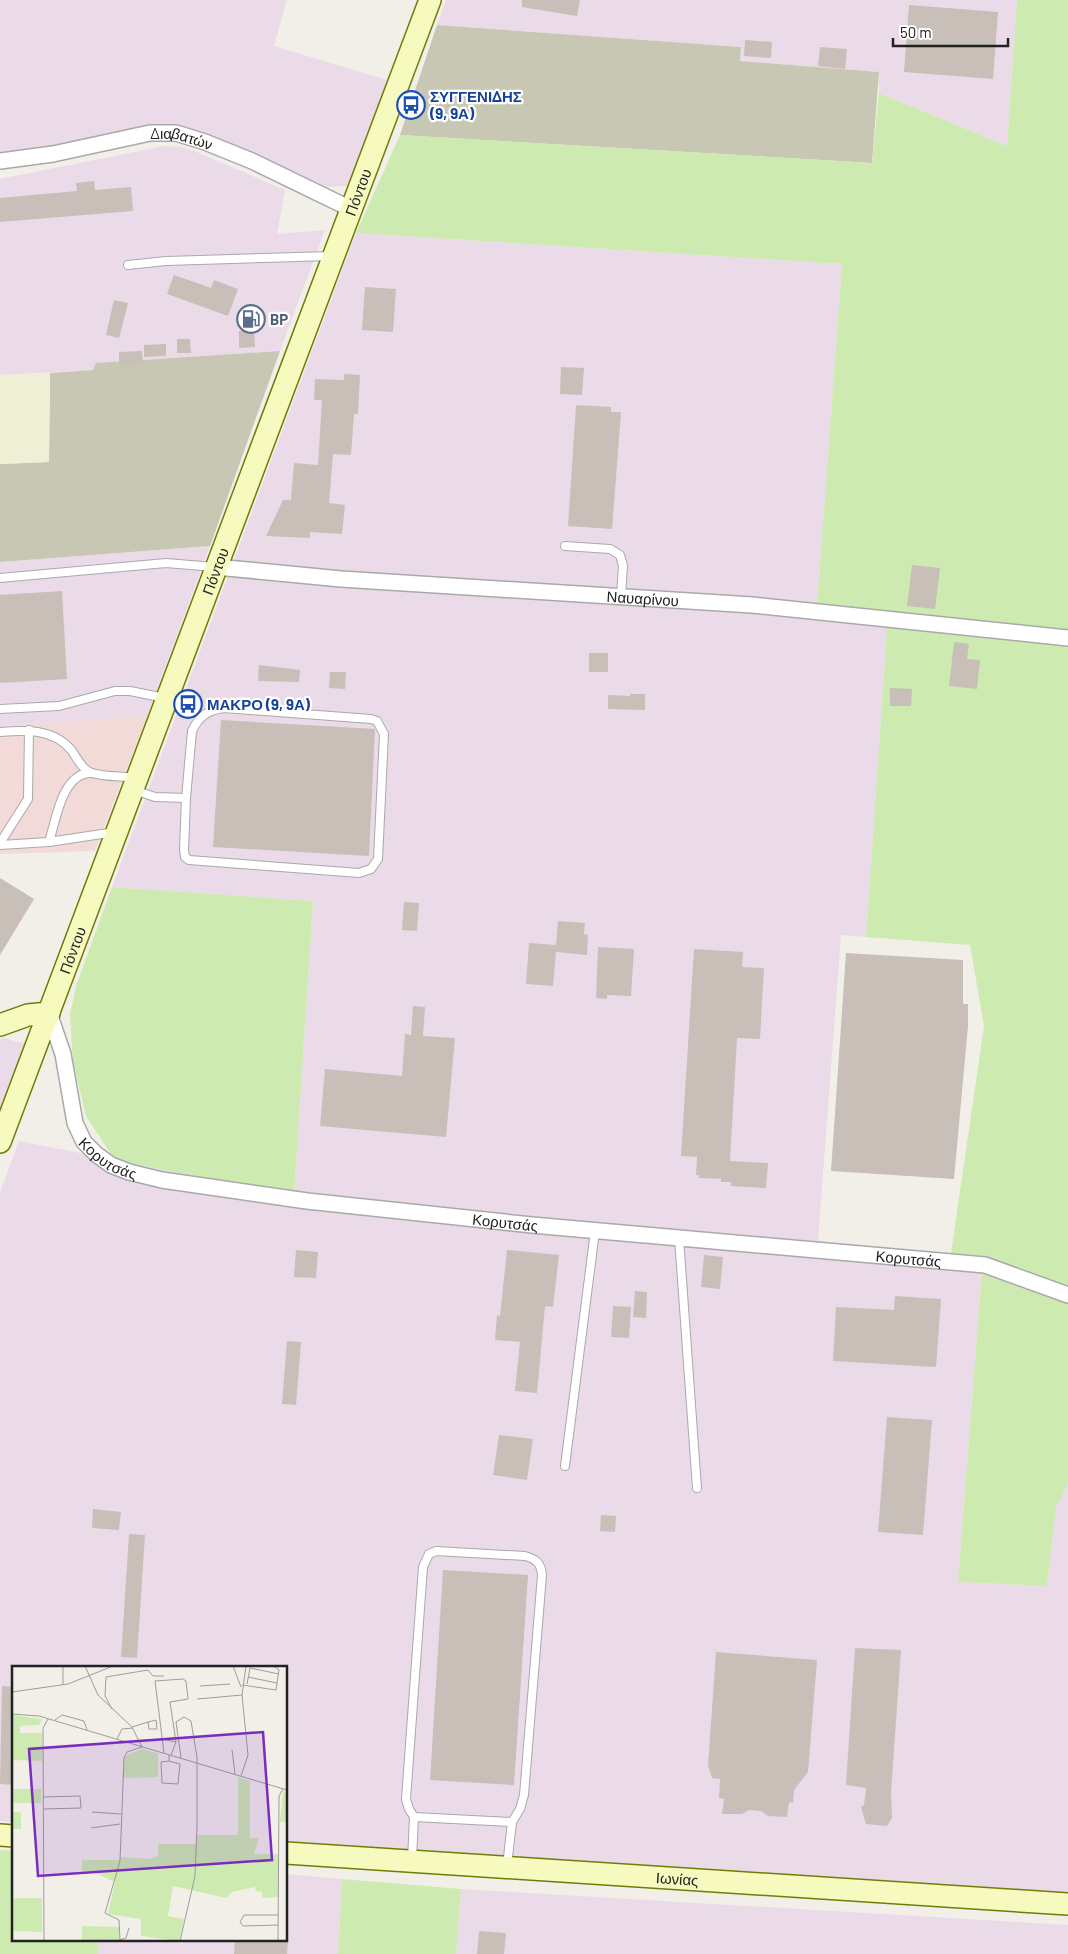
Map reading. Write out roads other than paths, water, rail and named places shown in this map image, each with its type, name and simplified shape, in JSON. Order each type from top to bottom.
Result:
[{"type":"street","name":"Πόντου","points":[[0,1142],[430,0]]},
{"type":"street","name":"Διαβατών","points":[[0,162],[53,154],[150,133],[176,134],[205,142],[252,161],[351,209]]},
{"type":"street","name":"Ναυαρίνου","points":[[216,567],[341,579],[752,605],[1068,638]]},
{"type":"street","points":[[0,1025],[28,1015],[49,1013]]},
{"type":"street","name":"Κορυτσάς","points":[[49,1013],[63,1054],[75,1123],[84,1142],[111,1165],[129,1172],[162,1180],[307,1201],[595,1231],[985,1265],[1068,1295]]},
{"type":"street","name":"Ιωνίας","points":[[288,1854],[1068,1904]]},
{"type":"lane","points":[[128,265],[166,261],[333,256]]},
{"type":"lane","points":[[565,546],[610,549],[620,555],[623,566],[621,596]]},
{"type":"lane","points":[[0,578],[166,563],[216,567]]},
{"type":"lane","points":[[0,709],[59,706],[115,691],[130,691],[167,699]]},
{"type":"lane","points":[[224,708],[371,719],[377,721],[384,734],[378,859],[366,872],[358,874],[189,860],[185,857],[184,850],[186,798],[192,731],[200,719],[212,710],[224,708]]},
{"type":"lane","points":[[0,732],[29,730],[47,733],[70,749],[79,763],[91,773]]},
{"type":"lane","points":[[0,844],[28,799],[29,730]]},
{"type":"lane","points":[[49,842],[70,782],[85,773],[135,784],[155,797],[186,798]]},
{"type":"lane","points":[[0,844],[49,842],[117,832]]},
{"type":"lane","points":[[565,1466],[595,1231]]},
{"type":"lane","points":[[679,1238],[698,1488]]},
{"type":"lane","points":[[412,1862],[414,1817],[406,1799],[423,1567],[429,1554],[436,1551],[525,1556],[537,1561],[541,1567],[524,1795],[520,1809],[512,1822],[507,1868]]},
{"type":"lane","points":[[414,1817],[512,1822]]},
{"type":"place","name":"ΣΥΓΓΕΝΙΔΗΣ (9, 9Α)","points":[[411,105]]},
{"type":"place","name":"BP","points":[[251,319]]},
{"type":"place","name":"ΜΑΚΡΟ (9, 9Α)","points":[[188,704]]}]
